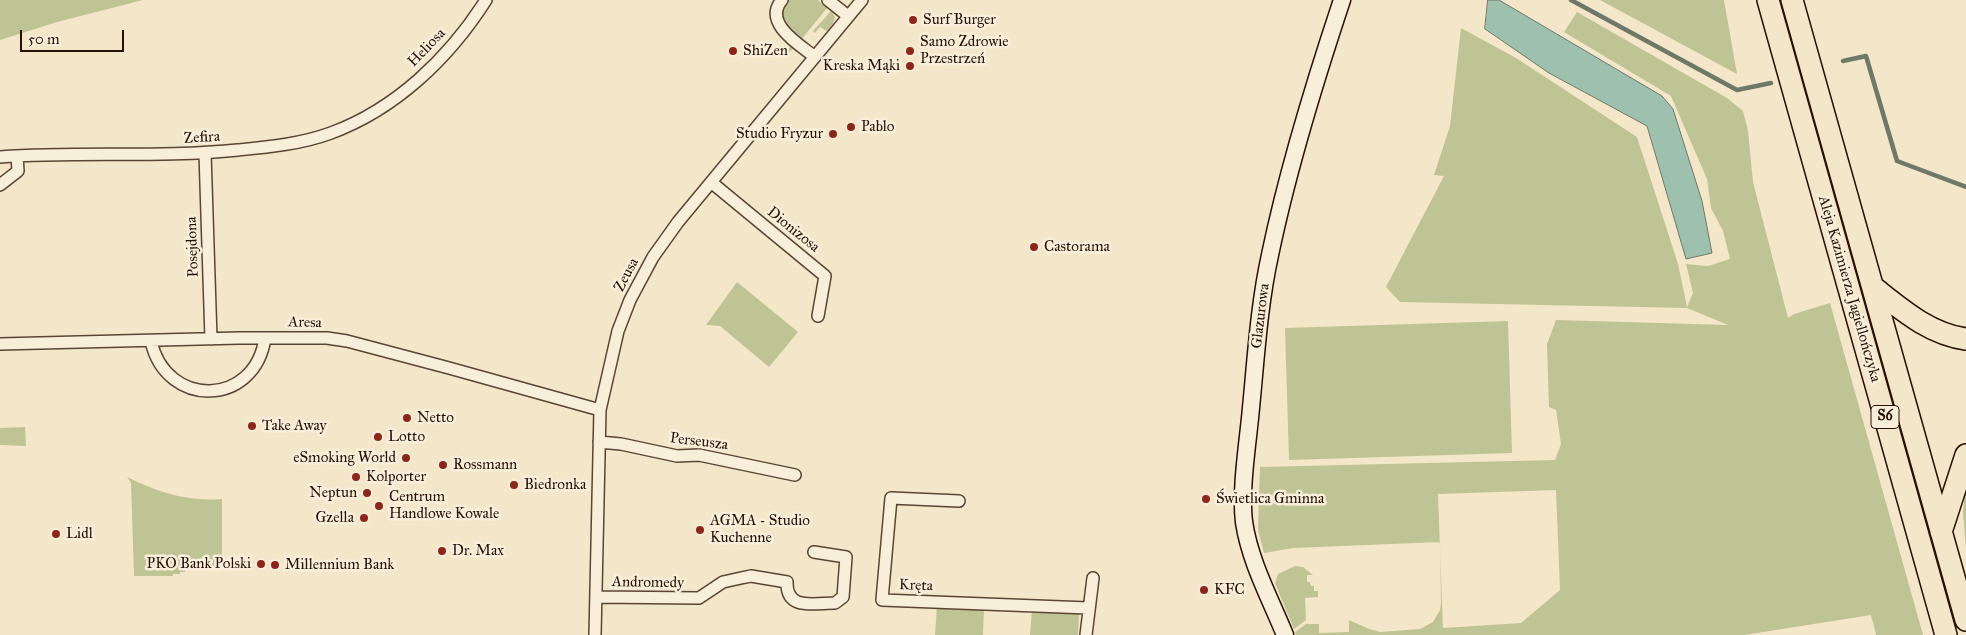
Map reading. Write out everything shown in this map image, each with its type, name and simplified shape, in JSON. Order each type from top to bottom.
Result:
[{"type":"highway","name":"Aleja Kazimierza Jagiellończyka","points":[[1768,0],[1946,635]]},
{"type":"highway","name":"Aleja Kazimierza Jagiellończyka","points":[[1792,0],[1966,620]]},
{"type":"highway","points":[[1873,287],[1920,323],[1937,331],[1966,339]]},
{"type":"highway","points":[[1941,532],[1966,455]]},
{"type":"street","name":"Heliosa","points":[[381,108],[424,74],[445,54],[486,0]]},
{"type":"street","points":[[782,0],[777,12],[777,22],[788,36],[815,57]]},
{"type":"street","points":[[828,0],[848,16]]},
{"type":"street","name":"Zeusa","points":[[595,635],[600,410],[618,331],[630,300],[664,241],[862,0]]},
{"type":"street","name":"Glazurowa","points":[[1285,635],[1251,555],[1244,521],[1243,502],[1246,459],[1269,257],[1290,168],[1342,0]]},
{"type":"street","name":"Zefira","points":[[0,157],[206,153],[285,145],[332,133],[381,108]]},
{"type":"street","name":"Posejdona","points":[[206,153],[211,339]]},
{"type":"street","points":[[0,184],[18,171],[17,156]]},
{"type":"street","name":"Dionizosa","points":[[711,182],[825,276],[818,316]]},
{"type":"street","points":[[151,341],[153,352],[162,369],[176,382],[194,390],[213,392],[230,387],[245,378],[257,364],[264,348],[265,338]]},
{"type":"street","name":"Aresa","points":[[0,344],[265,338],[320,338],[348,341],[600,410]]},
{"type":"street","name":"Perseusza","points":[[599,442],[621,444],[677,456],[699,455],[795,475]]},
{"type":"street","name":"Kręta","points":[[958,501],[891,498],[882,600],[1088,608]]},
{"type":"street","name":"Andromedy","points":[[596,597],[699,598],[723,582],[751,576],[787,582],[787,593],[797,603],[835,603],[843,597],[846,557],[814,552]]},
{"type":"street","points":[[1086,635],[1092,578]]},
{"type":"shaded area","points":[[0,0],[143,0],[57,22],[0,40]]},
{"type":"shaded area","points":[[774,0],[778,0],[774,7],[795,46],[785,57],[783,55],[790,47],[776,31],[771,20],[770,13]]},
{"type":"shaded area","points":[[788,0],[818,0],[827,8],[801,40],[790,31],[781,19],[782,8]]},
{"type":"shaded area","points":[[1488,0],[1499,0],[1662,96],[1673,109],[1702,201],[1712,253],[1686,259],[1647,126],[1549,73],[1485,29]]},
{"type":"shaded area","points":[[1600,0],[1724,0],[1737,74]]},
{"type":"shaded area","points":[[831,11],[835,17],[833,24],[827,31],[820,27],[815,33],[813,31]]},
{"type":"shaded area","points":[[1577,12],[1727,98],[1743,111],[1748,131],[1753,182],[1788,318],[1794,314],[1830,303],[1923,635],[1876,635],[1871,615],[1744,635],[1296,635],[1295,632],[1306,624],[1319,624],[1319,633],[1349,632],[1349,620],[1380,632],[1420,629],[1433,622],[1440,610],[1441,603],[1440,552],[1443,628],[1521,623],[1560,590],[1556,490],[1438,494],[1440,542],[1293,548],[1264,553],[1258,530],[1260,467],[1555,460],[1561,444],[1556,410],[1549,407],[1547,344],[1556,320],[1728,325],[1687,308],[1400,302],[1386,287],[1444,176],[1434,175],[1450,126],[1461,28],[1516,58],[1637,137],[1678,264],[1687,307],[1693,293],[1686,264],[1708,266],[1730,259],[1723,231],[1711,208],[1707,179],[1671,96],[1564,32]]},
{"type":"shaded area","points":[[737,282],[798,332],[769,367],[720,326],[706,325]]},
{"type":"shaded area","points":[[1508,321],[1512,453],[1289,460],[1285,328]]},
{"type":"shaded area","points":[[25,427],[26,446],[0,445],[0,428]]},
{"type":"shaded area","points":[[127,477],[173,495],[209,500],[222,499],[222,569],[185,568],[185,572],[173,574],[173,576],[134,576],[131,483]]},
{"type":"shaded area","points":[[1966,478],[1966,549],[1963,513]]},
{"type":"shaded area","points":[[1295,566],[1303,567],[1313,575],[1307,575],[1307,582],[1314,586],[1314,591],[1318,591],[1318,597],[1305,598],[1306,620],[1294,629],[1275,583],[1278,574]]},
{"type":"shaded area","points":[[937,606],[984,608],[983,635],[935,635]]},
{"type":"shaded area","points":[[1032,610],[1079,613],[1078,635],[1030,635]]},
{"type":"waterway","points":[[1571,0],[1737,90],[1771,83]]},
{"type":"waterway","points":[[1843,61],[1866,56],[1897,161],[1966,187]]},
{"type":"place","name":"Surf Burger","points":[[913,20]]},
{"type":"place","name":"ShiZen","points":[[733,51]]},
{"type":"place","name":"Samo Zdrowie Przestrzeń","points":[[910,51]]},
{"type":"place","name":"Kreska Mąki","points":[[910,66]]},
{"type":"place","name":"Pablo","points":[[851,127]]},
{"type":"place","name":"Studio Fryzur","points":[[833,134]]},
{"type":"place","name":"Castorama","points":[[1034,247]]},
{"type":"place","name":"Netto","points":[[407,418]]},
{"type":"place","name":"Take Away","points":[[252,426]]},
{"type":"place","name":"Lotto","points":[[378,437]]},
{"type":"place","name":"eSmoking World","points":[[406,458]]},
{"type":"place","name":"Rossmann","points":[[443,465]]},
{"type":"place","name":"Kolporter","points":[[356,477]]},
{"type":"place","name":"Biedronka","points":[[514,485]]},
{"type":"place","name":"Neptun","points":[[367,493]]},
{"type":"place","name":"Świetlica Gminna","points":[[1206,499]]},
{"type":"place","name":"Centrum Handlowe Kowale","points":[[379,506]]},
{"type":"place","name":"Gzella","points":[[364,518]]},
{"type":"place","name":"AGMA - Studio Kuchenne","points":[[700,530]]},
{"type":"place","name":"Lidl","points":[[56,534]]},
{"type":"place","name":"Dr. Max","points":[[442,551]]},
{"type":"place","name":"PKO Bank Polski","points":[[261,564]]},
{"type":"place","name":"Millennium Bank","points":[[275,565]]},
{"type":"place","name":"KFC","points":[[1204,590]]}]
